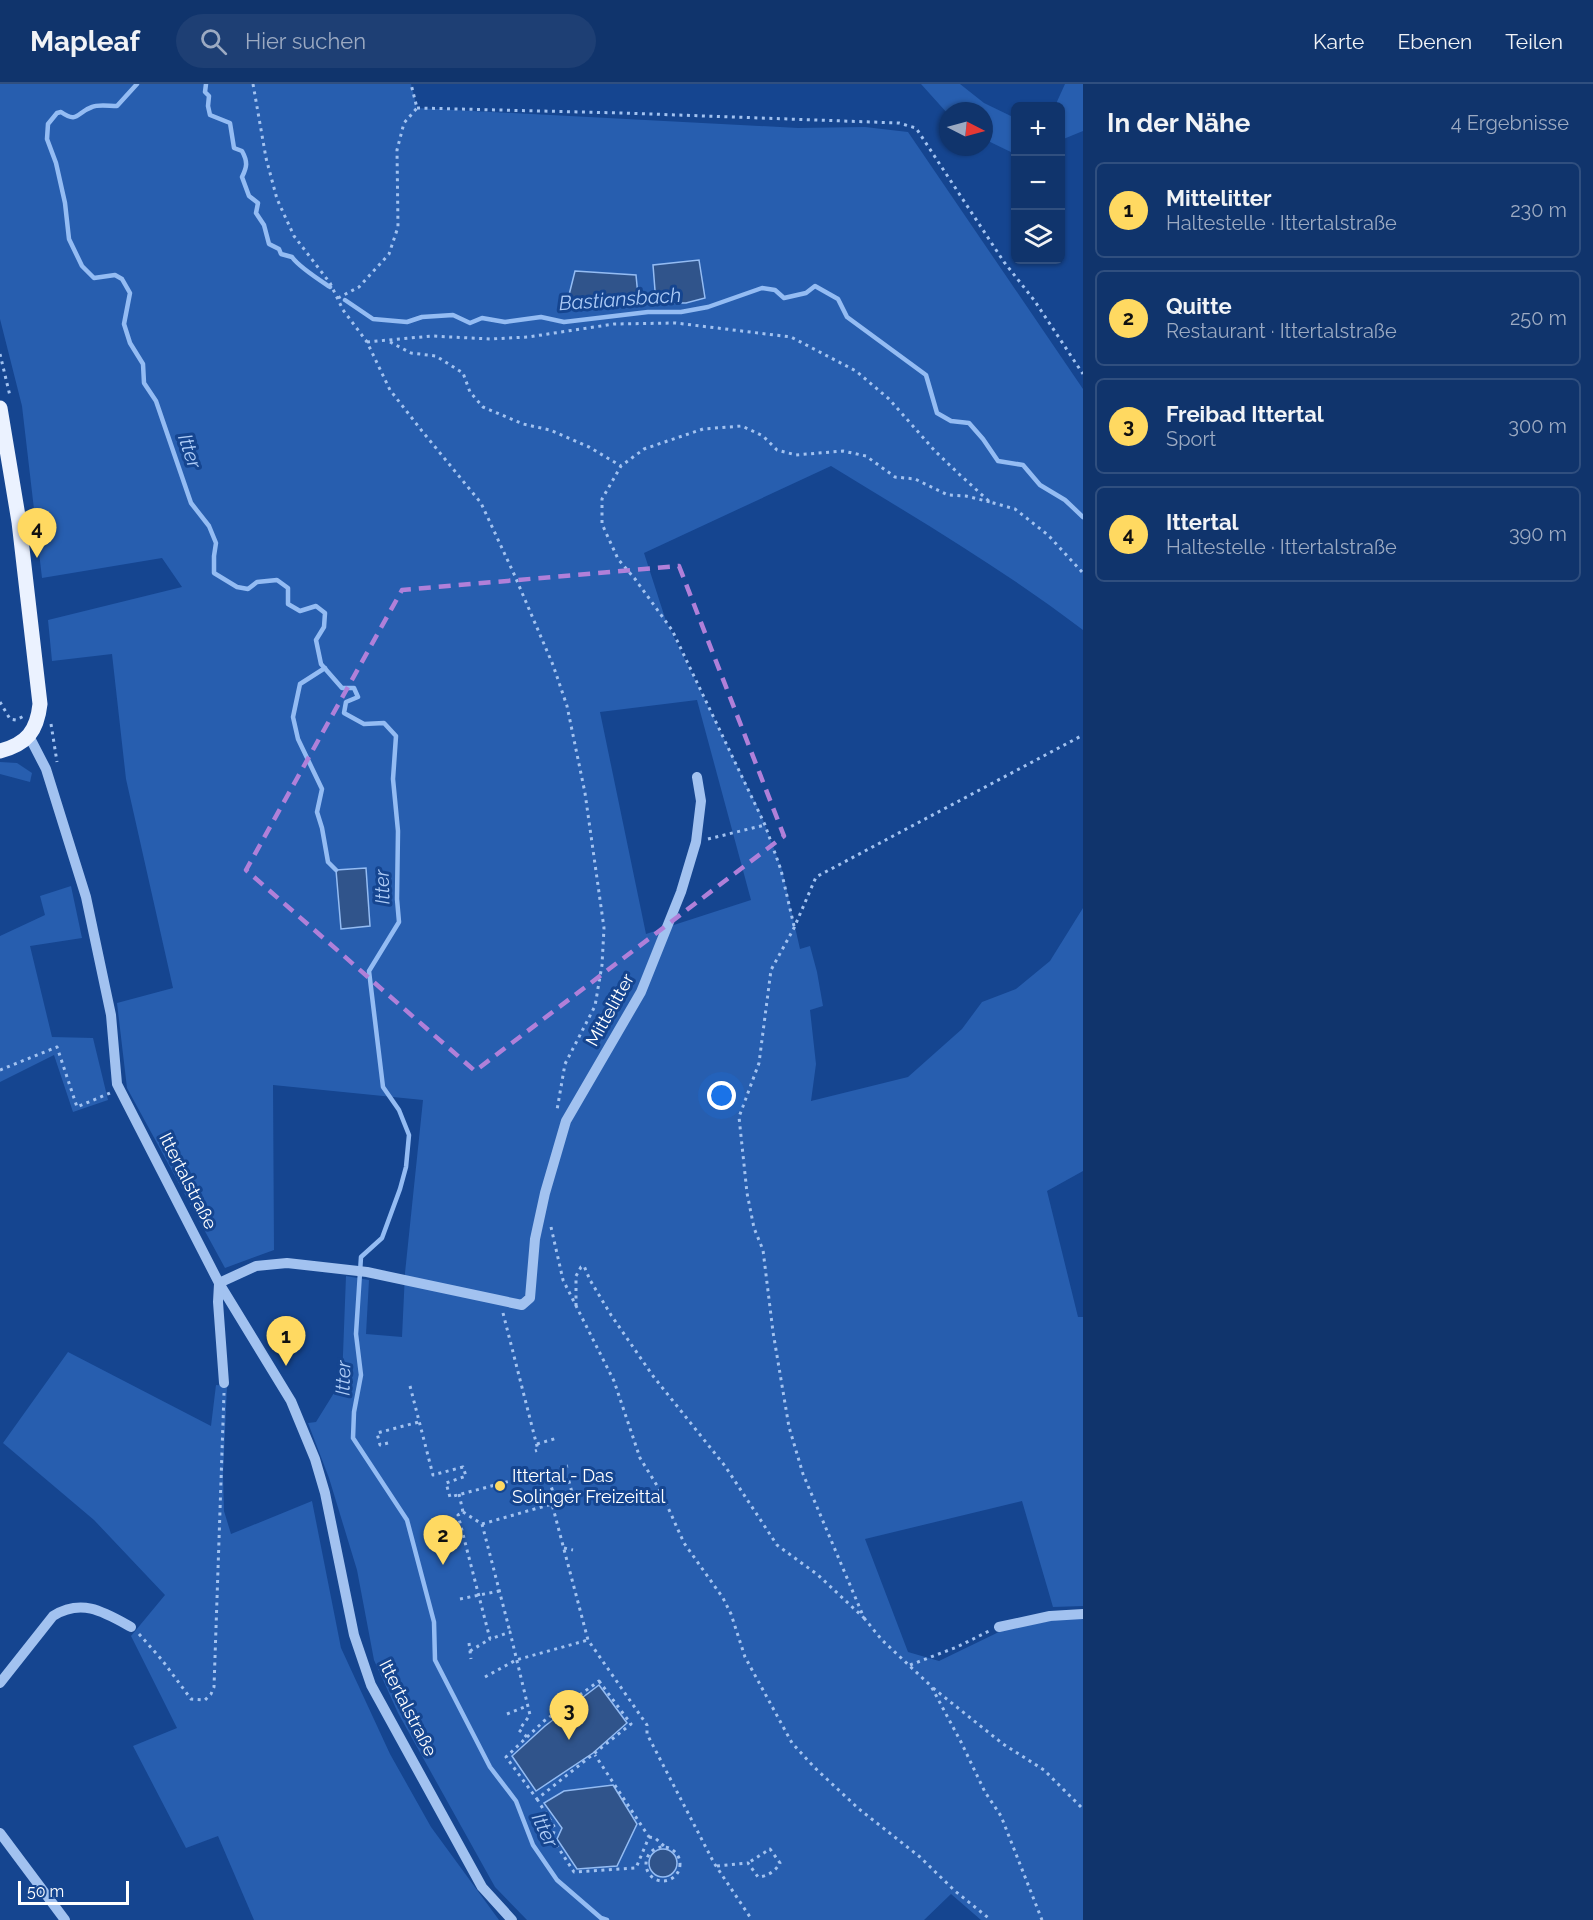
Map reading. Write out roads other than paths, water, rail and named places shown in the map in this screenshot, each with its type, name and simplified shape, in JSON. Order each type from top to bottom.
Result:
[{"type":"main road","points":[[0,408],[19,522],[40,704],[39,716],[29,736],[22,742],[0,751]]},
{"type":"street","name":"Ittertalstraße","points":[[29,736],[46,769],[86,897],[111,1015],[117,1084],[219,1283],[291,1401],[315,1459],[354,1635],[371,1685],[482,1887],[512,1920]]},
{"type":"street","name":"Mittelitter","points":[[219,1283],[256,1266],[287,1263],[367,1272],[522,1305],[527,1302],[530,1298],[535,1239],[545,1193],[566,1121],[641,992],[681,892],[696,842],[701,801],[697,777]]},
{"type":"street","points":[[219,1283],[218,1302],[224,1383]]},
{"type":"street","points":[[0,1683],[53,1616],[64,1609],[89,1608],[105,1612],[131,1627]]},
{"type":"street","points":[[999,1627],[1050,1616],[1083,1614]]},
{"type":"street","points":[[0,1833],[65,1920]]},
{"type":"water","points":[[699,260],[705,298],[686,303],[656,303],[653,265]]},
{"type":"water","points":[[575,271],[636,275],[638,296],[632,302],[575,306],[569,295]]},
{"type":"water","points":[[366,868],[370,926],[341,929],[336,870]]},
{"type":"water","points":[[599,1685],[627,1723],[593,1753],[536,1791],[512,1756],[545,1726]]},
{"type":"water","points":[[613,1785],[637,1824],[617,1866],[577,1869],[557,1839],[562,1828],[544,1803],[564,1791]]},
{"type":"water","points":[[663,1849],[673,1853],[677,1863],[673,1873],[663,1877],[653,1873],[649,1863],[653,1853]]},
{"type":"waterway","name":"Itter","points":[[137,84],[117,106],[94,106],[74,117],[61,112],[57,113],[48,124],[47,139],[56,163],[65,203],[69,239],[82,266],[94,278],[115,275],[122,279],[130,293],[124,324],[130,343],[143,364],[144,383],[156,401],[191,503],[209,526],[216,543],[214,573],[237,587],[248,589],[257,582],[277,580],[288,588],[288,604],[300,611],[316,606],[325,613],[324,627],[316,640],[321,664],[342,688],[354,688],[358,697],[346,702],[344,713],[364,724],[384,723],[396,736],[393,779],[398,831],[399,922],[369,971],[383,1087],[399,1110],[409,1135],[406,1167],[382,1238],[361,1257],[356,1334],[361,1375],[354,1412],[353,1438],[407,1520],[434,1622],[435,1660],[490,1767],[516,1801],[533,1845],[557,1880],[601,1918],[607,1920]]},
{"type":"waterway","name":"Bastiansbach","points":[[206,84],[205,92],[209,96],[210,115],[230,123],[234,148],[242,151],[244,155],[246,164],[242,177],[249,196],[258,203],[256,213],[264,225],[269,244],[279,249],[281,254],[292,257],[304,269],[330,287]]},
{"type":"waterway","name":"Bastiansbach","points":[[345,300],[373,319],[407,322],[422,317],[453,315],[470,323],[482,318],[505,322],[541,317],[564,322],[648,312],[681,312],[708,307],[762,288],[775,290],[784,298],[806,293],[815,286],[838,299],[847,317],[926,375],[937,413],[951,421],[969,423],[998,461],[1023,465],[1040,485],[1065,500],[1083,517]]},
{"type":"waterway","points":[[325,668],[300,684],[293,717],[298,739],[322,789],[317,812],[328,862],[336,870]]},
{"type":"place","name":"Ittertal","points":[[37,558]]},
{"type":"place","name":"Mittelitter","points":[[286,1366]]},
{"type":"place","name":"Ittertal - Das Solinger Freizeittal","points":[[500,1486]]},
{"type":"place","name":"Quitte","points":[[443,1565]]},
{"type":"place","name":"Freibad Ittertal","points":[[569,1740]]}]
